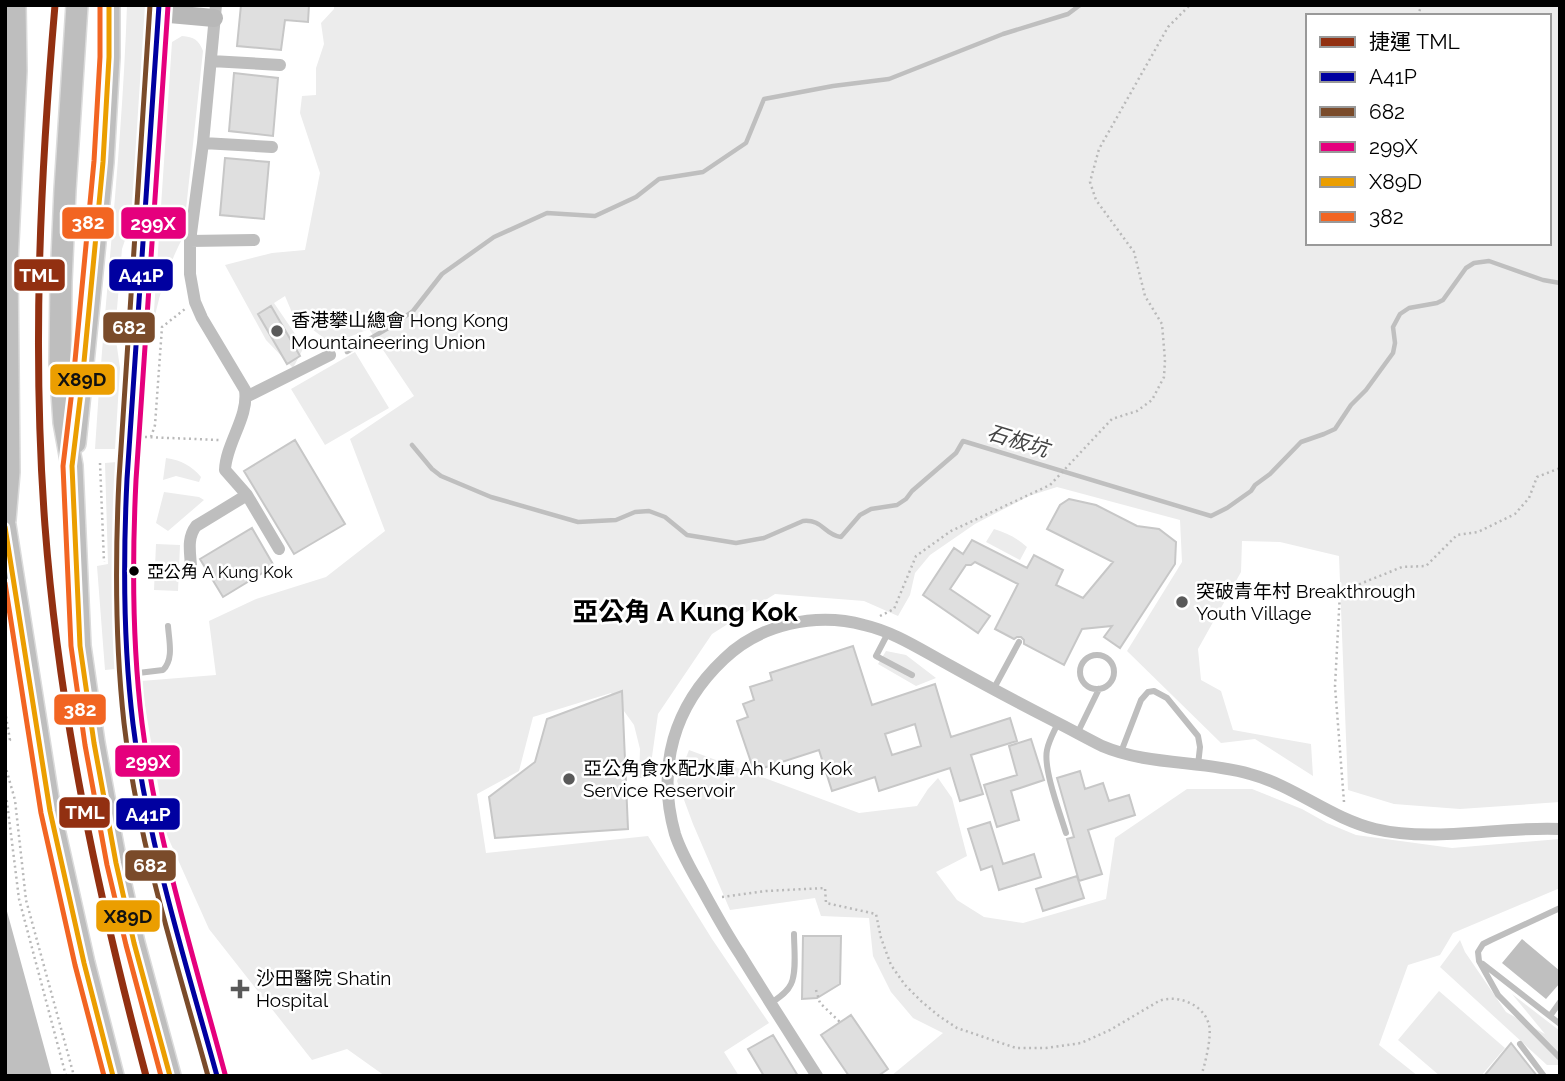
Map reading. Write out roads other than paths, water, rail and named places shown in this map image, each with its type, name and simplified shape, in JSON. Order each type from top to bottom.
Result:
[{"type":"highway","points":[[15,5],[16,71],[7,263],[9,472],[5,522],[50,811],[113,1076]]},
{"type":"highway","points":[[77,5],[65,190],[60,384],[72,466],[80,646],[94,743],[125,903],[170,1076]]},
{"type":"highway","points":[[72,466],[103,162],[109,5]]},
{"type":"main road","points":[[215,12],[159,9],[130,436],[125,620],[136,745],[153,837],[217,1076]]},
{"type":"street","points":[[215,12],[203,143],[190,241],[190,274],[195,302],[202,318],[245,390],[246,397],[225,462],[225,470],[247,495],[279,549]]},
{"type":"street","points":[[211,61],[280,65]]},
{"type":"street","points":[[203,143],[272,147]]},
{"type":"street","points":[[190,241],[254,240]]},
{"type":"street","points":[[246,397],[330,355]]},
{"type":"street","points":[[191,566],[190,534],[196,526],[247,495]]},
{"type":"street","points":[[817,1076],[726,933],[688,865],[676,836],[669,803],[667,772],[678,722],[691,698],[708,676],[727,656],[747,642],[796,622],[822,619],[865,625],[888,633],[1105,747],[1161,761],[1234,769],[1261,777],[1345,818],[1378,830],[1417,834],[1560,829]]},
{"type":"lane","points":[[128,674],[163,670],[167,667],[170,660],[168,626]]},
{"type":"lane","points":[[888,633],[876,656],[912,675]]},
{"type":"lane","points":[[993,690],[1019,642]]},
{"type":"lane","points":[[1077,734],[1099,689],[1112,679],[1114,668],[1108,659],[1093,655],[1083,661],[1081,678],[1088,687],[1099,689]]},
{"type":"lane","points":[[1121,752],[1141,700],[1148,692],[1154,691],[1167,698],[1198,736],[1198,765]]},
{"type":"lane","points":[[1058,723],[1046,752],[1048,769],[1066,833]]},
{"type":"lane","points":[[1560,908],[1483,944],[1478,952],[1479,961],[1498,995],[1560,1058]]},
{"type":"lane","points":[[771,1003],[783,994],[794,975],[794,934]]},
{"type":"lane","points":[[1479,961],[1560,1024]]},
{"type":"lane","points":[[1550,1016],[1560,1002]]},
{"type":"lane","points":[[1520,1044],[1544,1076]]},
{"type":"waterway","points":[[347,352],[413,311],[442,274],[494,237],[547,213],[595,216],[636,197],[659,179],[703,172],[746,143],[764,99],[889,79],[1003,34],[1068,14],[1080,5]]},
{"type":"waterway","name":"石板坑","points":[[412,445],[441,476],[491,497],[578,522],[616,520],[635,512],[649,511],[665,517],[687,535],[736,543],[764,538],[803,521],[815,522],[835,536],[841,537],[860,515],[871,509],[897,505],[906,499],[956,453],[963,441],[1211,516],[1251,491],[1301,442],[1335,429],[1393,353],[1393,327],[1400,314],[1409,308],[1443,300],[1466,268],[1474,263],[1489,261],[1543,280],[1560,283]]},
{"type":"metro line","name":"TML","points":[[55,5],[45,135],[38,331],[45,526],[51,596],[70,734],[112,940],[146,1076]]},
{"type":"place","name":"香港攀山總會 Hong Kong Mountaineering Union","points":[[277,331]]},
{"type":"place","name":"亞公角 A Kung Kok","points":[[134,571]]},
{"type":"place","name":"突破青年村 Breakthrough Youth Village","points":[[1182,602]]},
{"type":"place","name":"亞公角食水配水庫 Ah Kung Kok Service Reservoir","points":[[569,779]]},
{"type":"place","name":"沙田醫院 Shatin Hospital","points":[[240,989]]},
{"type":"district","name":"亞公角 A Kung Kok","points":[[685,612]]}]
